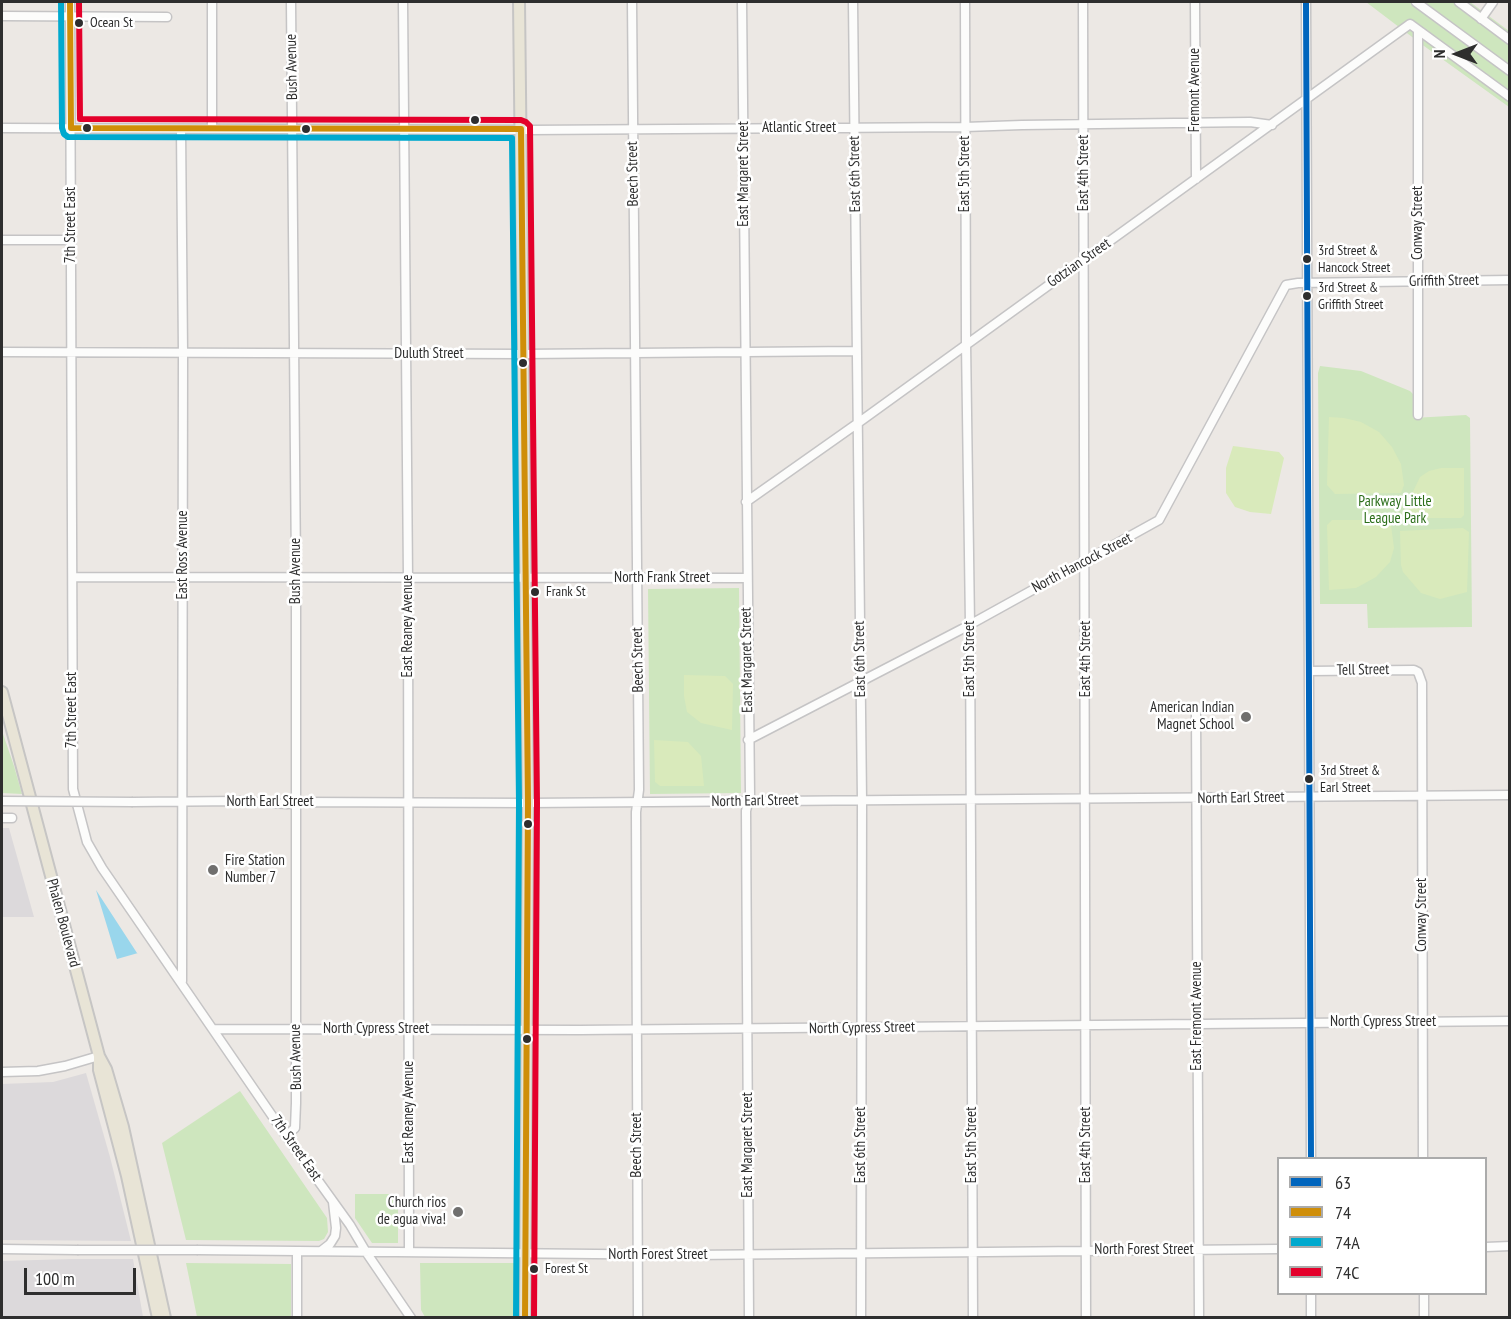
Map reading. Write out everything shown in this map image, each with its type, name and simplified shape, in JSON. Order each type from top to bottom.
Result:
[{"type":"main road","points":[[519,2],[528,804],[525,1317]]},
{"type":"main road","name":"Phalen Boulevard","points":[[2,692],[99,1056],[106,1069],[123,1127],[165,1317]]},
{"type":"main road","name":"Phalen Boulevard","points":[[2,717],[27,790]]},
{"type":"main road","name":"Phalen Boulevard","points":[[99,1056],[99,1070],[127,1176],[158,1317]]},
{"type":"street","name":"7th Street East","points":[[70,2],[73,789],[91,850],[411,1317]]},
{"type":"street","points":[[212,2],[212,129]]},
{"type":"street","name":"Bush Avenue","points":[[286,1136],[295,1128],[296,578],[291,2]]},
{"type":"street","name":"East Reaney Avenue","points":[[403,2],[410,1251]]},
{"type":"street","name":"Beech Street","points":[[632,2],[639,790],[637,802],[636,1029],[638,1317]]},
{"type":"street","name":"East Margaret Street","points":[[742,2],[748,740],[746,812],[749,1317]]},
{"type":"street","name":"East 6th Street","points":[[853,2],[862,800],[861,1317]]},
{"type":"street","name":"East 5th Street","points":[[965,2],[973,1317]]},
{"type":"street","name":"East 4th Street","points":[[1083,2],[1086,1317]]},
{"type":"street","name":"Fremont Avenue","points":[[1195,2],[1196,179]]},
{"type":"street","points":[[1306,2],[1311,1157]]},
{"type":"street","points":[[1417,2],[1509,71]]},
{"type":"street","points":[[1459,2],[1509,40]]},
{"type":"street","points":[[1481,19],[1493,2]]},
{"type":"street","points":[[2,16],[167,17]]},
{"type":"street","name":"Gotzian Street","points":[[746,502],[1410,24],[1418,31]]},
{"type":"street","points":[[1418,31],[1509,97]]},
{"type":"street","name":"Conway Street","points":[[1418,31],[1418,415]]},
{"type":"street","name":"Atlantic Street","points":[[2,128],[854,128],[1250,122],[1272,125]]},
{"type":"street","name":"East Ross Avenue","points":[[181,129],[182,982]]},
{"type":"street","points":[[2,240],[71,240]]},
{"type":"street","name":"Griffith Street","points":[[1307,283],[1509,280]]},
{"type":"street","name":"North Hancock Street","points":[[748,740],[860,683],[1159,520],[1283,287],[1288,284],[1307,283]]},
{"type":"street","name":"Duluth Street","points":[[2,352],[523,354],[857,351]]},
{"type":"street","name":"North Frank Street","points":[[73,577],[747,578]]},
{"type":"street","name":"Tell Street","points":[[1309,672],[1410,669],[1418,672]]},
{"type":"street","name":"Conway Street","points":[[1418,672],[1422,683],[1423,1157]]},
{"type":"street","name":"East Fremont Avenue","points":[[1196,714],[1199,1317]]},
{"type":"street","name":"North Earl Street","points":[[2,801],[528,804],[1509,795]]},
{"type":"street","points":[[2,819],[12,818]]},
{"type":"street","name":"North Cypress Street","points":[[214,1029],[862,1028],[1509,1021]]},
{"type":"street","points":[[2,1072],[38,1071],[99,1056]]},
{"type":"street","points":[[321,1251],[330,1245],[335,1236],[332,1199]]},
{"type":"street","points":[[1487,1247],[1509,1246]]},
{"type":"street","name":"North Forest Street","points":[[2,1249],[748,1254],[1277,1249]]},
{"type":"street","points":[[297,1251],[297,1317]]},
{"type":"street","points":[[1311,1295],[1311,1317]]},
{"type":"street","points":[[1424,1295],[1424,1317]]},
{"type":"shaded area","points":[[2,828],[9,828],[34,917],[2,917]]},
{"type":"shaded area","points":[[86,1073],[131,1241],[2,1240],[2,1084],[53,1082]]},
{"type":"shaded area","points":[[133,1259],[143,1317],[2,1317],[2,1261]]},
{"type":"green space","points":[[1366,2],[1470,2],[1509,31],[1509,107],[1424,46]]},
{"type":"green space","name":"Parkway Little League Park","points":[[1320,366],[1361,371],[1410,391],[1413,394],[1413,418],[1466,415],[1470,418],[1472,627],[1368,628],[1367,604],[1320,604],[1318,373]]},
{"type":"green space","points":[[1329,417],[1361,422],[1379,432],[1392,447],[1401,464],[1404,485],[1401,493],[1335,494],[1327,485]]},
{"type":"green space","points":[[1233,446],[1279,452],[1284,458],[1271,514],[1250,512],[1235,507],[1226,493],[1226,468]]},
{"type":"green space","points":[[1441,468],[1464,468],[1464,515],[1461,518],[1408,518],[1408,502],[1420,477],[1429,471]]},
{"type":"green space","points":[[1332,520],[1389,520],[1391,525],[1394,548],[1390,562],[1376,577],[1356,588],[1329,590],[1327,525]]},
{"type":"green space","points":[[1463,528],[1469,532],[1467,592],[1440,599],[1421,593],[1403,572],[1400,531]]},
{"type":"green space","points":[[739,588],[741,793],[650,794],[648,589]]},
{"type":"green space","points":[[684,675],[725,676],[733,684],[732,730],[701,723],[687,712]]},
{"type":"green space","points":[[2,731],[14,766],[22,794],[2,793]]},
{"type":"green space","points":[[654,740],[688,742],[701,756],[704,786],[660,786],[655,782]]},
{"type":"green space","points":[[240,1091],[327,1218],[328,1232],[324,1239],[319,1241],[186,1240],[162,1143]]},
{"type":"green space","points":[[355,1194],[398,1194],[398,1243],[372,1243],[355,1218]]},
{"type":"green space","points":[[186,1263],[291,1264],[291,1317],[197,1317]]},
{"type":"green space","points":[[420,1263],[516,1263],[515,1317],[425,1317],[421,1310]]},
{"type":"water","points":[[96,890],[137,953],[138,953],[117,959]]},
{"type":"transit line","name":"74A","points":[[61,2],[62,128],[68,137],[512,138],[519,803],[516,1318]]},
{"type":"transit line","name":"74","points":[[70,2],[71,128],[521,129],[528,803],[525,1318]]},
{"type":"transit line","name":"74C","points":[[79,2],[80,119],[521,120],[530,126],[537,803],[534,1318]]},
{"type":"transit line","name":"63","points":[[1306,2],[1311,1157]]},
{"type":"place","name":"Ocean St","points":[[79,23]]},
{"type":"place","name":"3rd Street & Hancock Street","points":[[1307,259]]},
{"type":"place","name":"3rd Street & Griffith Street","points":[[1307,296]]},
{"type":"place","name":"Frank St","points":[[535,592]]},
{"type":"place","name":"American Indian Magnet School","points":[[1246,717]]},
{"type":"place","name":"3rd Street & Earl Street","points":[[1309,779]]},
{"type":"place","name":"Fire Station Number 7","points":[[213,870]]},
{"type":"place","name":"Church rios de agua viva!","points":[[458,1212]]},
{"type":"place","name":"Forest St","points":[[534,1269]]}]
